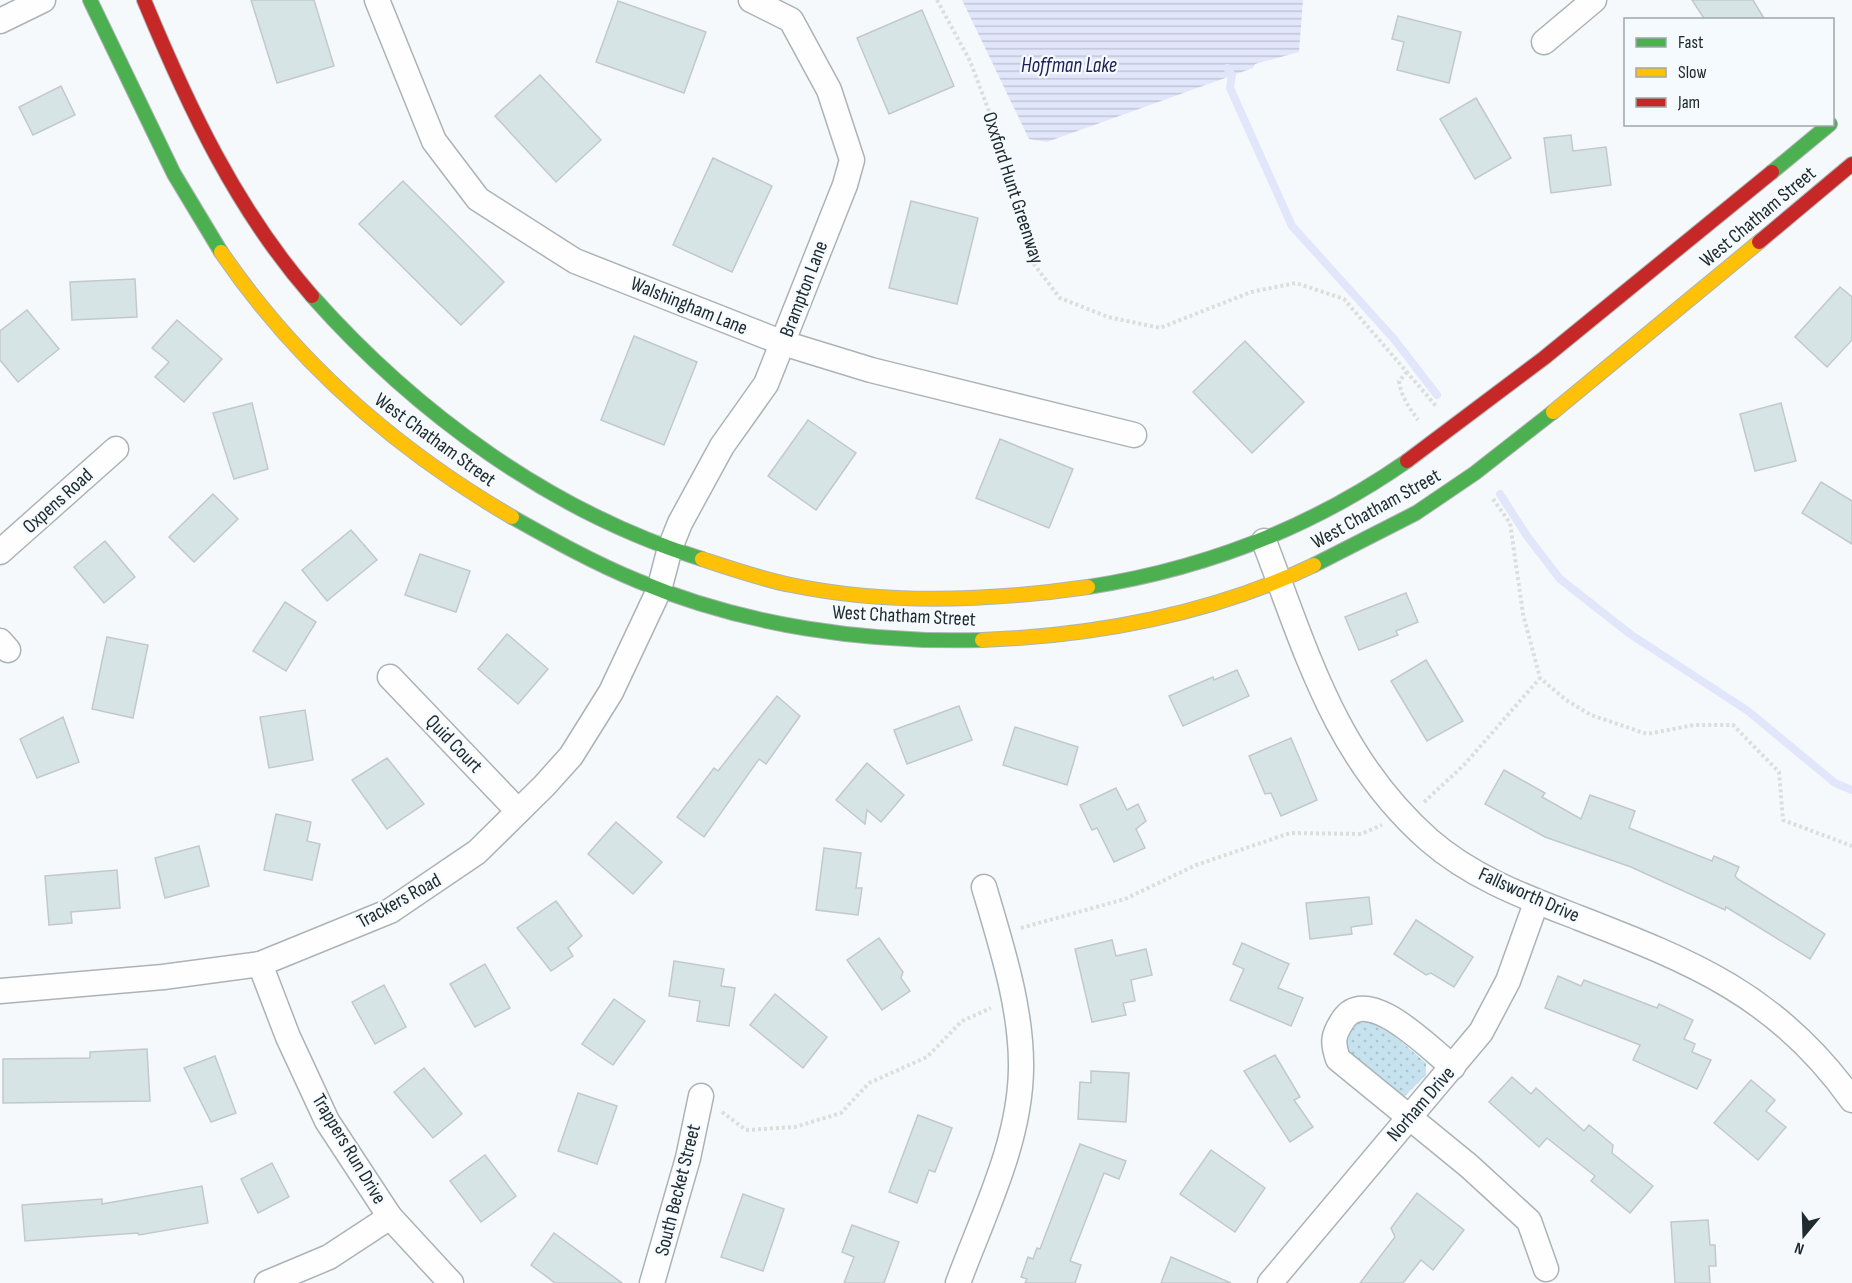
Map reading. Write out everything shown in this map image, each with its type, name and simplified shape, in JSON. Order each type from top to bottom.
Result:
[{"type":"street","points":[[0,21],[43,0]]},
{"type":"street","name":"West Chatham Street","points":[[90,0],[185,195],[233,271],[287,337],[363,414],[448,478],[560,545],[659,590],[768,622],[841,634],[927,640],[1012,640],[1075,635],[1120,628],[1197,608],[1279,581],[1386,530],[1479,471],[1852,164]]},
{"type":"street","name":"West Chatham Street","points":[[144,0],[195,121],[248,212],[286,264],[333,319],[409,393],[443,421],[508,467],[562,498],[670,548],[768,580],[832,592],[899,599],[1033,596],[1154,573],[1264,541],[1329,510],[1409,460],[1554,350],[1828,126]]},
{"type":"street","name":"Walshingham Lane","points":[[377,0],[434,141],[478,199],[575,261],[783,343],[871,370],[1134,435]]},
{"type":"street","name":"Brampton Lane","points":[[659,590],[670,548],[680,523],[722,446],[766,384],[845,185],[852,160],[829,90],[791,21],[750,0]]},
{"type":"street","points":[[1544,42],[1594,0]]},
{"type":"street","name":"Oxpens Road","points":[[0,552],[116,449]]},
{"type":"street","name":"Fallsworth Drive","points":[[1264,541],[1306,653],[1336,722],[1356,757],[1403,815],[1431,841],[1490,881],[1536,903],[1676,956],[1736,988],[1760,1005],[1807,1046],[1852,1100]]},
{"type":"street","name":"Trackers Road","points":[[0,991],[164,977],[260,964],[390,911],[477,852],[571,756],[611,692],[659,590]]},
{"type":"street","name":"Quid Court","points":[[390,677],[518,810]]},
{"type":"street","points":[[958,1283],[1007,1150],[1014,1125],[1021,1064],[1013,997],[984,886]]},
{"type":"street","name":"Norham Drive","points":[[1270,1283],[1453,1067],[1495,1008],[1536,903]]},
{"type":"street","name":"Trappers Run Drive","points":[[260,964],[288,1037],[327,1121],[390,1217],[452,1283]]},
{"type":"street","points":[[1453,1067],[1379,1009],[1361,1007],[1345,1016],[1334,1034],[1333,1046],[1338,1059],[1469,1166],[1529,1221],[1546,1269]]},
{"type":"street","name":"South Becket Street","points":[[652,1283],[688,1158],[700,1096]]},
{"type":"street","points":[[267,1283],[329,1257],[390,1217]]},
{"type":"path","name":"Oxxford Hunt Greenway","points":[[937,0],[970,61],[1001,144],[1033,263],[1060,298],[1108,317],[1160,328],[1251,292],[1296,283],[1344,299],[1437,406]]},
{"type":"path","points":[[1407,372],[1399,381],[1400,387],[1404,402],[1420,423]]},
{"type":"path","points":[[1493,499],[1510,524],[1522,614],[1540,678],[1591,715],[1647,734],[1694,725],[1733,725],[1779,772],[1783,820],[1852,846]]},
{"type":"path","points":[[1419,807],[1464,765],[1540,678]]},
{"type":"path","points":[[998,935],[1125,899],[1197,865],[1290,833],[1360,834],[1390,819]]},
{"type":"path","points":[[700,1096],[746,1130],[795,1127],[821,1121],[841,1113],[869,1083],[927,1057],[962,1022],[1013,997]]},
{"type":"shaded area","points":[[1354,1021],[1377,1021],[1426,1063],[1426,1075],[1403,1098],[1347,1055],[1345,1032]]},
{"type":"water","name":"Hoffman Lake","points":[[962,0],[1303,0],[1299,52],[1255,64],[1253,68],[1047,142],[1029,139]]},
{"type":"building","points":[[251,0],[314,0],[334,66],[277,83]]},
{"type":"building","points":[[1692,0],[1753,0],[1764,18],[1704,18]]},
{"type":"building","points":[[618,1],[706,32],[684,93],[596,62]]},
{"type":"building","points":[[922,10],[954,86],[889,114],[857,38]]},
{"type":"building","points":[[1398,16],[1461,32],[1449,83],[1397,70],[1404,42],[1392,39]]},
{"type":"building","points":[[540,75],[601,140],[556,182],[495,116]]},
{"type":"building","points":[[61,86],[75,115],[33,135],[19,107]]},
{"type":"building","points":[[1476,98],[1511,158],[1475,179],[1440,119]]},
{"type":"building","points":[[1571,135],[1573,151],[1606,147],[1611,185],[1551,193],[1544,138]]},
{"type":"building","points":[[713,158],[772,186],[732,272],[673,245]]},
{"type":"building","points":[[403,181],[504,282],[461,325],[359,224]]},
{"type":"building","points":[[911,201],[978,218],[957,304],[889,288]]},
{"type":"building","points":[[135,279],[137,317],[72,320],[70,282]]},
{"type":"building","points":[[1840,287],[1852,297],[1852,340],[1827,367],[1795,337]]},
{"type":"building","points":[[27,310],[59,349],[18,382],[0,360],[0,331]]},
{"type":"building","points":[[177,320],[222,359],[184,402],[155,377],[169,362],[152,348]]},
{"type":"building","points":[[634,336],[697,362],[664,445],[601,420]]},
{"type":"building","points":[[1245,341],[1304,402],[1252,453],[1193,392]]},
{"type":"building","points":[[252,403],[268,469],[234,479],[213,413]]},
{"type":"building","points":[[1781,403],[1796,461],[1755,471],[1740,414]]},
{"type":"building","points":[[808,420],[856,453],[816,510],[768,476]]},
{"type":"building","points":[[1000,439],[1073,469],[1049,528],[976,498]]},
{"type":"building","points":[[1821,482],[1852,501],[1852,544],[1802,513]]},
{"type":"building","points":[[213,494],[238,519],[194,562],[169,537]]},
{"type":"building","points":[[351,530],[377,560],[327,601],[302,570]]},
{"type":"building","points":[[105,541],[135,577],[104,603],[74,567]]},
{"type":"building","points":[[420,554],[470,571],[456,612],[405,595]]},
{"type":"building","points":[[1406,593],[1418,622],[1396,631],[1398,635],[1359,650],[1345,617]]},
{"type":"building","points":[[285,602],[316,622],[286,671],[253,651]]},
{"type":"building","points":[[507,634],[548,669],[518,704],[478,669]]},
{"type":"building","points":[[107,637],[148,645],[133,718],[92,709]]},
{"type":"building","points":[[1426,660],[1463,721],[1427,741],[1391,681]]},
{"type":"building","points":[[1237,670],[1249,696],[1183,726],[1169,696],[1213,677],[1214,680]]},
{"type":"building","points":[[777,696],[800,716],[766,764],[759,759],[704,837],[677,817],[714,768],[718,771]]},
{"type":"building","points":[[959,706],[972,740],[907,764],[894,730]]},
{"type":"building","points":[[305,710],[313,760],[269,768],[260,717]]},
{"type":"building","points":[[63,717],[79,762],[37,778],[20,739]]},
{"type":"building","points":[[1015,727],[1078,747],[1067,785],[1003,765]]},
{"type":"building","points":[[1291,738],[1317,800],[1281,816],[1271,793],[1265,794],[1249,756]]},
{"type":"building","points":[[387,758],[424,804],[387,829],[352,780]]},
{"type":"building","points":[[867,763],[904,795],[881,822],[867,810],[865,824],[836,800]]},
{"type":"building","points":[[1504,770],[1545,793],[1542,797],[1581,819],[1590,795],[1635,811],[1629,828],[1712,861],[1714,856],[1739,867],[1735,876],[1739,880],[1825,934],[1810,959],[1726,907],[1725,910],[1631,867],[1545,837],[1485,804]]},
{"type":"building","points":[[1116,788],[1127,810],[1138,804],[1146,821],[1136,829],[1145,848],[1114,862],[1097,828],[1092,830],[1080,805]]},
{"type":"building","points":[[276,814],[311,822],[307,841],[320,844],[312,880],[264,870]]},
{"type":"building","points":[[616,822],[662,862],[633,894],[588,854]]},
{"type":"building","points":[[199,846],[209,886],[165,898],[155,858]]},
{"type":"building","points":[[824,848],[861,853],[856,888],[862,888],[858,915],[816,910]]},
{"type":"building","points":[[117,870],[120,908],[71,912],[72,923],[49,925],[45,876]]},
{"type":"building","points":[[1369,897],[1372,924],[1351,927],[1352,934],[1310,939],[1306,903]]},
{"type":"building","points":[[556,901],[582,936],[568,948],[573,956],[551,971],[517,928]]},
{"type":"building","points":[[1416,920],[1473,957],[1454,987],[1431,973],[1426,975],[1394,954]]},
{"type":"building","points":[[879,938],[903,972],[901,978],[910,991],[882,1010],[847,960]]},
{"type":"building","points":[[1112,940],[1116,956],[1146,949],[1152,975],[1131,980],[1135,1001],[1123,1003],[1126,1015],[1092,1022],[1075,949]]},
{"type":"building","points":[[1242,943],[1289,964],[1278,988],[1303,998],[1291,1026],[1230,1000],[1244,969],[1233,964]]},
{"type":"building","points":[[674,961],[724,969],[721,986],[735,988],[729,1026],[697,1021],[700,1001],[669,996]]},
{"type":"building","points":[[485,964],[510,1008],[475,1027],[450,984]]},
{"type":"building","points":[[1558,976],[1581,986],[1584,980],[1657,1008],[1659,1004],[1693,1020],[1684,1039],[1695,1044],[1692,1052],[1711,1060],[1697,1089],[1633,1060],[1640,1045],[1545,1008]]},
{"type":"building","points":[[384,985],[406,1027],[375,1044],[352,1002]]},
{"type":"building","points":[[775,994],[827,1037],[803,1068],[750,1025]]},
{"type":"building","points":[[614,999],[645,1021],[613,1065],[582,1044]]},
{"type":"building","points":[[147,1049],[150,1101],[3,1103],[3,1059],[90,1058],[90,1052]]},
{"type":"building","points":[[1275,1055],[1300,1097],[1294,1100],[1313,1127],[1290,1142],[1244,1071]]},
{"type":"building","points":[[215,1056],[236,1113],[211,1122],[184,1068]]},
{"type":"building","points":[[424,1068],[462,1114],[433,1138],[394,1092]]},
{"type":"building","points":[[1091,1071],[1129,1073],[1126,1122],[1078,1119],[1080,1082],[1091,1083]]},
{"type":"building","points":[[1512,1077],[1531,1094],[1536,1088],[1584,1131],[1589,1125],[1613,1145],[1612,1153],[1653,1186],[1630,1213],[1591,1181],[1595,1176],[1547,1138],[1539,1147],[1489,1102]]},
{"type":"building","points":[[1751,1080],[1775,1100],[1766,1111],[1786,1127],[1758,1160],[1714,1123]]},
{"type":"building","points":[[578,1093],[617,1106],[597,1164],[558,1151]]},
{"type":"building","points":[[918,1115],[952,1128],[935,1172],[929,1170],[917,1203],[889,1192]]},
{"type":"building","points":[[1080,1144],[1126,1161],[1119,1179],[1104,1173],[1070,1261],[1081,1265],[1075,1283],[1025,1283],[1027,1279],[1021,1277],[1028,1257],[1033,1259],[1037,1248],[1040,1249]]},
{"type":"building","points":[[1211,1150],[1265,1188],[1235,1232],[1180,1194]]},
{"type":"building","points":[[485,1155],[516,1196],[481,1222],[450,1181]]},
{"type":"building","points":[[272,1163],[289,1197],[258,1213],[241,1179]]},
{"type":"building","points":[[202,1186],[208,1223],[139,1235],[138,1233],[25,1241],[22,1205],[102,1199],[102,1204]]},
{"type":"building","points":[[1417,1193],[1464,1230],[1433,1270],[1421,1260],[1403,1283],[1360,1283],[1395,1237],[1391,1228]]},
{"type":"building","points":[[743,1194],[784,1209],[763,1271],[721,1257]]},
{"type":"building","points":[[1708,1220],[1710,1245],[1715,1245],[1716,1266],[1709,1266],[1710,1283],[1675,1283],[1671,1222]]},
{"type":"building","points":[[852,1225],[899,1242],[884,1283],[844,1283],[854,1257],[842,1252]]},
{"type":"building","points":[[554,1233],[622,1283],[555,1283],[531,1265]]},
{"type":"building","points":[[1171,1257],[1231,1283],[1161,1283]]},
{"type":"waterway","points":[[1227,68],[1232,75],[1230,88],[1292,226],[1394,339],[1437,395]]},
{"type":"waterway","points":[[1500,494],[1527,536],[1560,579],[1630,634],[1748,711],[1835,783],[1852,790]]},
{"type":"traffic: fast","points":[[90,0],[174,174],[221,252]]},
{"type":"traffic: fast","points":[[1772,172],[1828,126]]},
{"type":"traffic: fast","points":[[312,296],[352,339],[396,380],[489,454],[592,515],[646,539],[702,559]]},
{"type":"traffic: fast","points":[[1314,565],[1416,513],[1475,473],[1553,412]]},
{"type":"traffic: fast","points":[[1088,587],[1173,569],[1255,542],[1294,526],[1333,506],[1407,461]]},
{"type":"traffic: fast","points":[[512,517],[622,574],[679,597],[721,610],[763,620],[850,635],[982,640]]},
{"type":"traffic: slow","points":[[1553,412],[1759,242]]},
{"type":"traffic: slow","points":[[221,252],[282,330],[352,401],[429,463],[512,517]]},
{"type":"traffic: slow","points":[[702,559],[780,583],[864,596],[977,598],[1088,587]]},
{"type":"traffic: slow","points":[[982,640],[1067,633],[1152,619],[1235,597],[1314,565]]},
{"type":"traffic: jam","points":[[144,0],[178,79],[216,155],[260,228],[312,296]]},
{"type":"traffic: jam","points":[[1759,242],[1852,164]]},
{"type":"traffic: jam","points":[[1407,461],[1544,358],[1772,172]]}]
